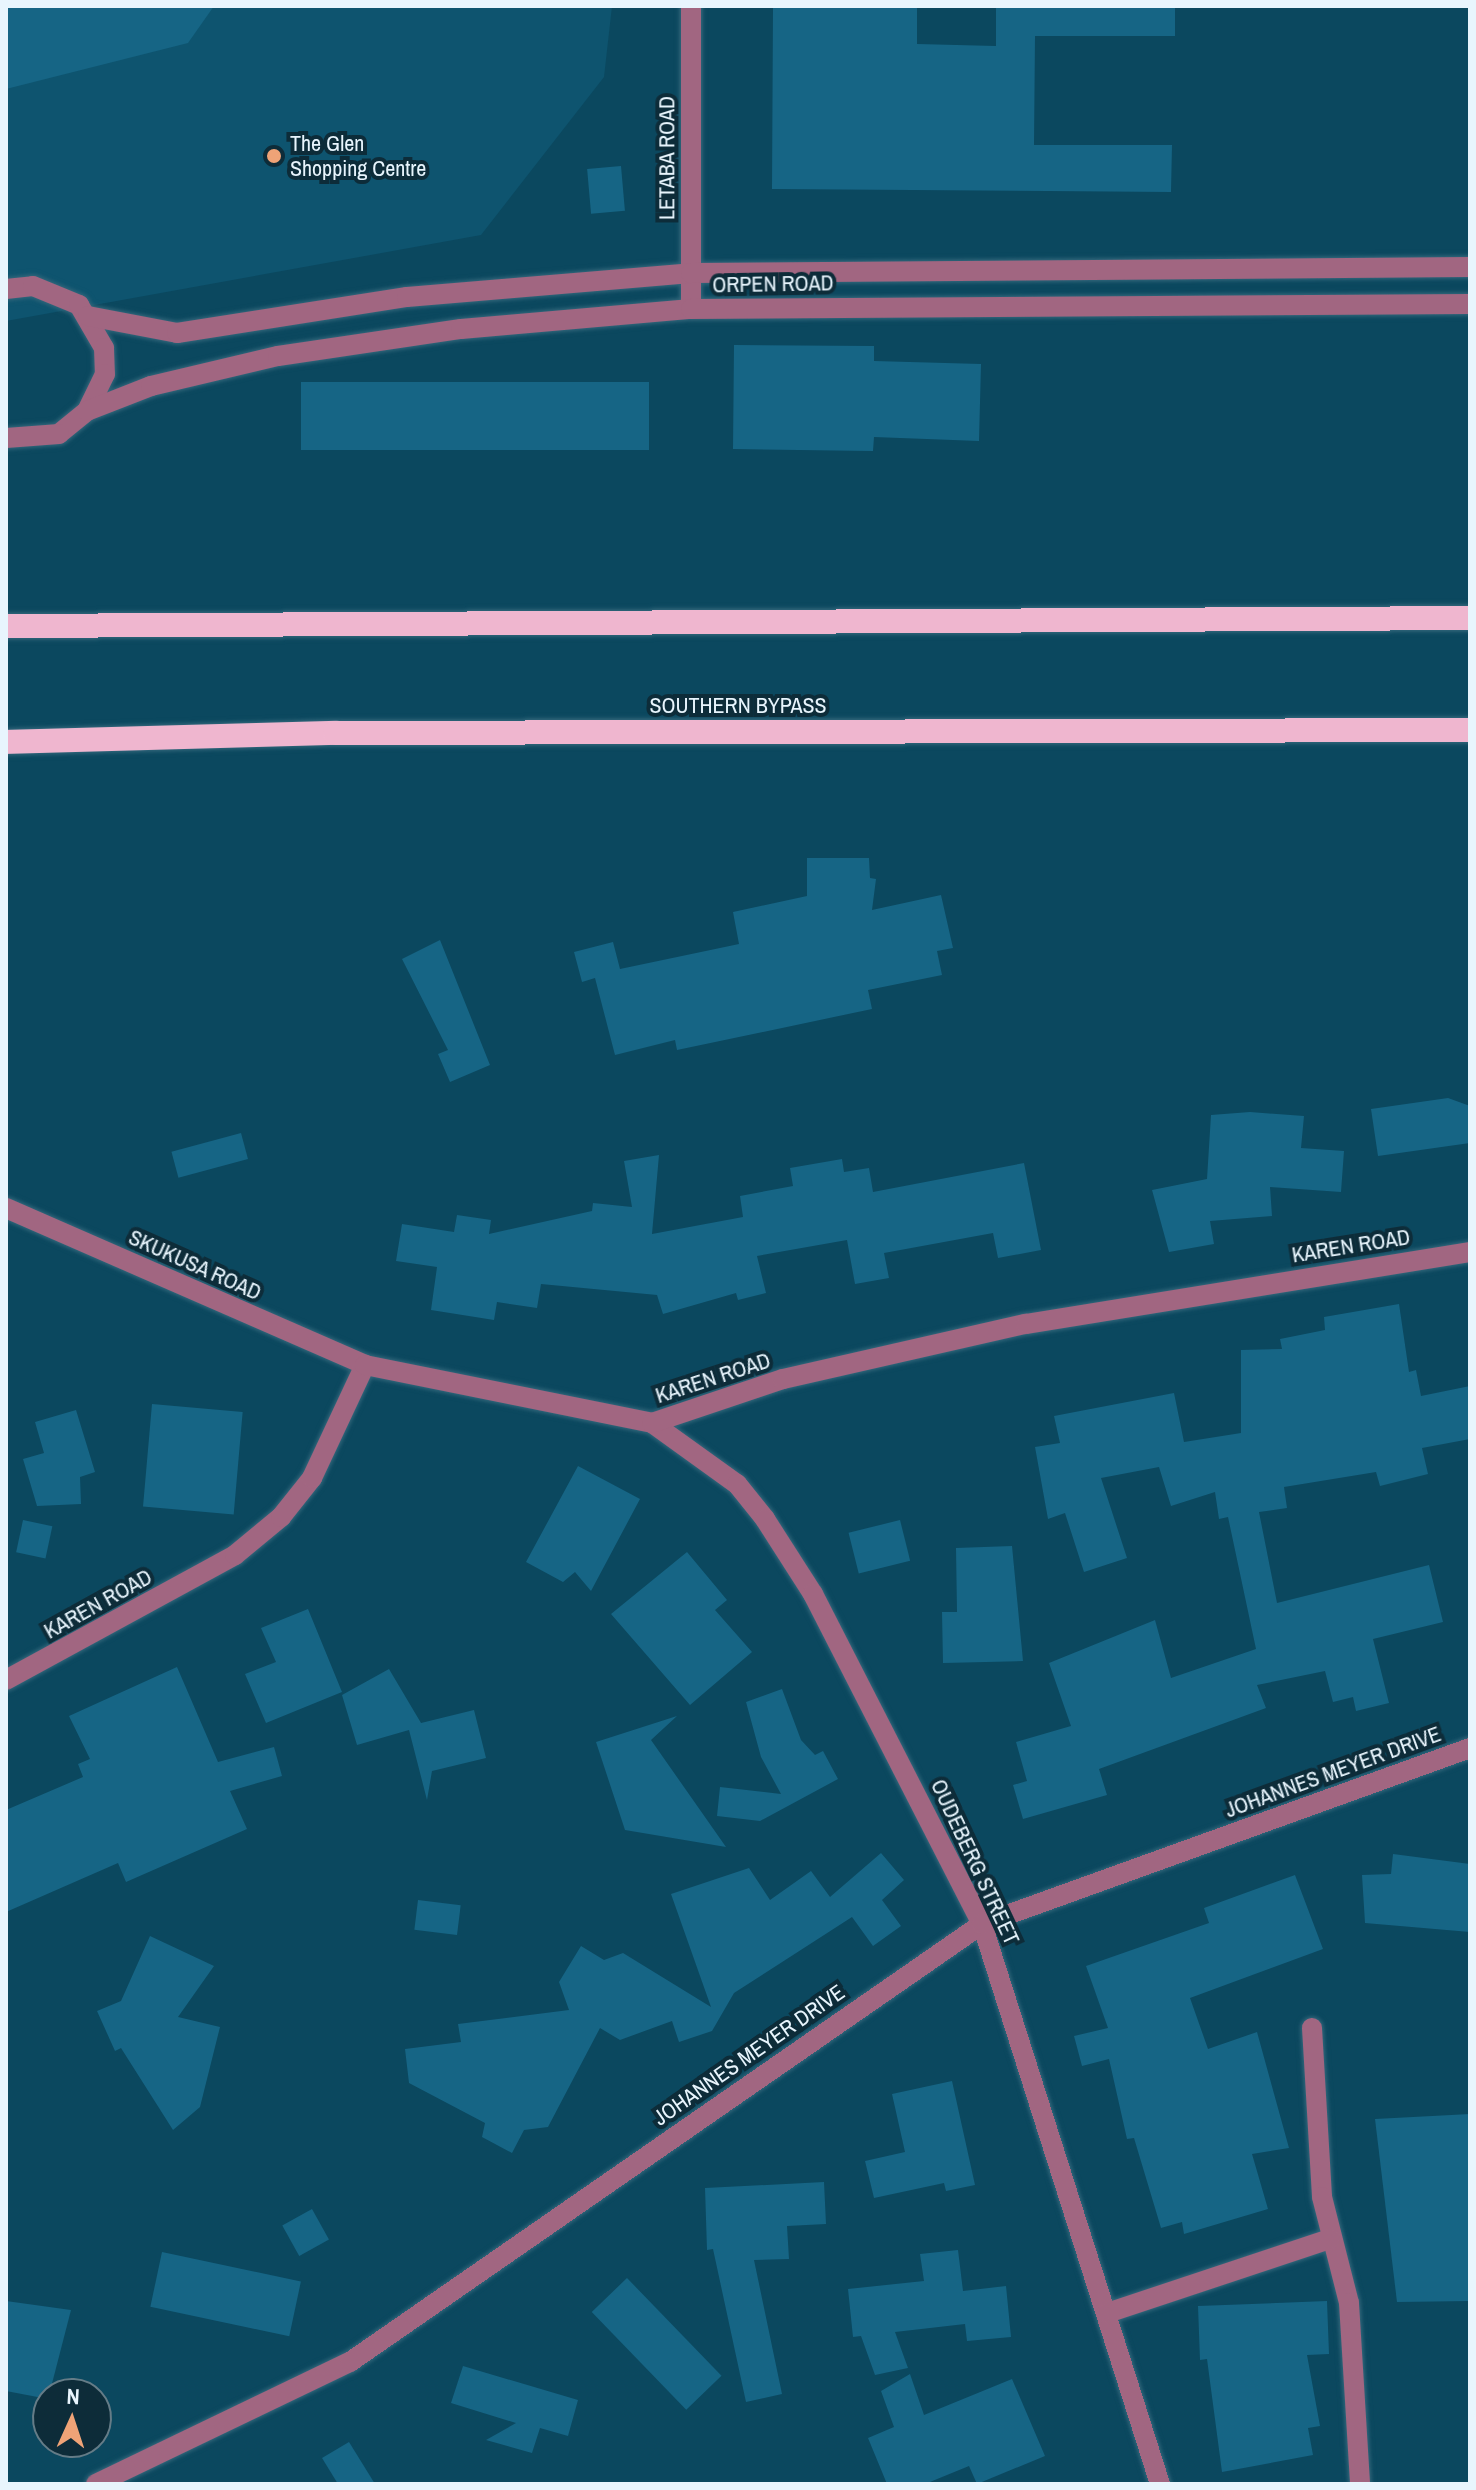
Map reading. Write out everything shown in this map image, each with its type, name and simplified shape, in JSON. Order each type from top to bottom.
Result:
[{"type":"highway","points":[[6,626],[1470,618]]},
{"type":"highway","name":"SOUTHERN BYPASS","points":[[6,742],[304,733],[1470,730]]},
{"type":"street","name":"LETABA ROAD","points":[[691,6],[691,309]]},
{"type":"street","name":"ORPEN ROAD","points":[[88,316],[177,333],[407,297],[691,273],[1470,267]]},
{"type":"street","points":[[6,289],[58,292],[88,316],[104,348],[105,374],[87,411],[59,434],[7,438]]},
{"type":"street","name":"ORPEN ROAD","points":[[87,411],[164,383],[278,356],[461,329],[691,309],[1470,304]]},
{"type":"street","name":"SKUKUSA ROAD","points":[[6,1208],[365,1365]]},
{"type":"street","name":"KAREN ROAD","points":[[6,1680],[235,1555],[281,1517],[312,1478],[365,1365],[652,1423],[783,1379],[1026,1324],[1470,1252]]},
{"type":"street","name":"OUDEBERG STREET","points":[[652,1423],[726,1475],[765,1519],[813,1594],[982,1924],[1160,2484]]},
{"type":"street","name":"JOHANNES MEYER DRIVE","points":[[96,2484],[350,2362],[982,1924],[1470,1748]]},
{"type":"street","points":[[1312,2028],[1330,2239],[1349,2303],[1360,2484]]},
{"type":"street","points":[[1107,2313],[1330,2239]]},
{"type":"shaded area","name":"The Glen Shopping Centre","points":[[6,6],[612,6],[604,77],[481,235],[6,321]]},
{"type":"building","points":[[6,6],[214,6],[188,43],[6,89]]},
{"type":"building","points":[[773,6],[917,6],[917,44],[996,46],[996,6],[1175,6],[1175,36],[1035,36],[1034,145],[1172,145],[1171,192],[772,189]]},
{"type":"building","points":[[621,166],[625,211],[591,214],[587,169]]},
{"type":"building","points":[[734,345],[874,346],[874,361],[981,364],[979,441],[874,437],[873,451],[733,449]]},
{"type":"building","points":[[301,382],[649,382],[649,450],[301,450]]},
{"type":"building","points":[[807,858],[869,858],[870,878],[876,879],[872,910],[941,895],[953,948],[937,951],[942,975],[868,990],[872,1009],[677,1050],[675,1040],[615,1055],[595,978],[582,982],[574,952],[613,942],[620,969],[739,944],[733,912],[807,896]]},
{"type":"building","points":[[440,940],[490,1065],[450,1082],[438,1054],[448,1050],[402,959]]},
{"type":"building","points":[[1448,1098],[1470,1106],[1470,1143],[1378,1156],[1371,1109]]},
{"type":"building","points":[[1250,1112],[1304,1116],[1301,1148],[1344,1151],[1341,1192],[1270,1187],[1272,1216],[1210,1221],[1214,1244],[1169,1252],[1152,1190],[1207,1179],[1211,1115]]},
{"type":"building","points":[[241,1133],[248,1159],[178,1178],[171,1152]]},
{"type":"building","points":[[659,1155],[652,1234],[743,1217],[740,1196],[793,1186],[790,1168],[842,1159],[844,1172],[869,1168],[873,1192],[1024,1163],[1041,1250],[998,1258],[993,1233],[884,1253],[889,1278],[855,1284],[847,1240],[757,1256],[766,1293],[738,1300],[736,1293],[663,1314],[657,1295],[541,1284],[537,1308],[497,1302],[494,1320],[431,1310],[437,1267],[396,1261],[402,1224],[454,1232],[457,1215],[491,1220],[489,1234],[592,1211],[593,1203],[632,1207],[624,1161]]},
{"type":"building","points":[[1399,1304],[1409,1372],[1416,1370],[1421,1396],[1470,1386],[1470,1439],[1422,1448],[1428,1474],[1380,1486],[1376,1472],[1284,1487],[1287,1508],[1259,1512],[1277,1603],[1429,1565],[1443,1622],[1373,1639],[1389,1703],[1356,1711],[1353,1697],[1333,1702],[1325,1671],[1257,1685],[1266,1708],[1099,1769],[1107,1795],[1023,1819],[1013,1785],[1027,1781],[1016,1742],[1071,1726],[1049,1663],[1155,1620],[1171,1678],[1256,1649],[1228,1517],[1219,1519],[1215,1492],[1171,1506],[1159,1467],[1101,1478],[1127,1558],[1084,1572],[1065,1513],[1048,1519],[1035,1447],[1060,1443],[1054,1416],[1174,1393],[1184,1442],[1241,1433],[1241,1350],[1282,1349],[1280,1339],[1325,1330],[1324,1317]]},
{"type":"building","points":[[152,1404],[243,1412],[234,1515],[143,1507]]},
{"type":"building","points":[[76,1410],[95,1472],[80,1477],[81,1504],[37,1506],[23,1459],[44,1453],[35,1422]]},
{"type":"building","points":[[578,1466],[640,1499],[591,1591],[575,1572],[563,1582],[526,1562]]},
{"type":"building","points":[[23,1520],[52,1526],[45,1559],[16,1552]]},
{"type":"building","points":[[900,1520],[910,1561],[859,1574],[849,1533]]},
{"type":"building","points":[[1012,1546],[1023,1661],[943,1663],[942,1612],[957,1612],[956,1548]]},
{"type":"building","points":[[687,1552],[727,1600],[715,1610],[752,1652],[690,1705],[611,1614]]},
{"type":"building","points":[[308,1609],[342,1692],[266,1723],[245,1674],[276,1662],[261,1628]]},
{"type":"building","points":[[177,1667],[218,1762],[274,1747],[282,1776],[230,1791],[247,1829],[126,1882],[118,1863],[6,1912],[6,1810],[83,1777],[78,1764],[90,1759],[69,1716]]},
{"type":"building","points":[[389,1669],[421,1723],[474,1710],[486,1758],[432,1771],[427,1800],[409,1730],[357,1745],[342,1695]]},
{"type":"building","points":[[782,1689],[801,1740],[815,1755],[823,1751],[838,1779],[760,1821],[717,1816],[720,1787],[781,1794],[761,1757],[746,1702]]},
{"type":"building","points":[[677,1716],[651,1740],[726,1847],[625,1830],[596,1742]]},
{"type":"building","points":[[881,1853],[904,1880],[882,1900],[901,1926],[873,1946],[852,1917],[734,1993],[712,2031],[679,2042],[672,2021],[620,2040],[600,2028],[548,2127],[524,2130],[512,2153],[482,2137],[485,2123],[409,2083],[405,2049],[461,2042],[458,2024],[569,2010],[559,1982],[581,1946],[604,1960],[623,1953],[711,2007],[671,1894],[749,1868],[770,1900],[811,1871],[830,1897]]},
{"type":"building","points":[[1393,1854],[1470,1864],[1470,1932],[1365,1923],[1362,1875],[1391,1874]]},
{"type":"building","points":[[1295,1875],[1323,1949],[1190,1998],[1208,2049],[1257,2032],[1289,2148],[1252,2154],[1268,2209],[1184,2234],[1182,2222],[1161,2228],[1134,2138],[1127,2139],[1109,2059],[1082,2066],[1074,2036],[1108,2028],[1086,1966],[1209,1923],[1204,1908]]},
{"type":"building","points":[[418,1900],[461,1905],[457,1935],[414,1930]]},
{"type":"building","points":[[150,1936],[214,1966],[178,2017],[220,2027],[200,2107],[173,2130],[121,2048],[115,2051],[97,2011],[121,2001]]},
{"type":"building","points":[[952,2081],[975,2185],[946,2191],[944,2183],[874,2198],[865,2161],[905,2152],[892,2094]]},
{"type":"building","points":[[1470,2114],[1470,2301],[1397,2302],[1375,2119]]},
{"type":"building","points":[[824,2182],[826,2224],[787,2226],[789,2259],[754,2260],[782,2394],[746,2402],[713,2249],[707,2250],[705,2188]]},
{"type":"building","points":[[312,2209],[329,2240],[299,2256],[282,2225]]},
{"type":"building","points":[[958,2250],[963,2291],[1006,2286],[1011,2337],[967,2341],[965,2324],[895,2332],[908,2368],[875,2375],[861,2336],[853,2337],[848,2289],[924,2281],[920,2254]]},
{"type":"building","points":[[162,2252],[301,2282],[289,2336],[150,2307]]},
{"type":"building","points":[[627,2278],[721,2376],[686,2410],[592,2312]]},
{"type":"building","points":[[6,2301],[71,2310],[53,2378],[32,2378],[32,2396],[6,2391]]},
{"type":"building","points":[[1327,2301],[1329,2354],[1307,2355],[1320,2426],[1308,2428],[1313,2455],[1222,2472],[1207,2359],[1200,2360],[1198,2306]]},
{"type":"building","points":[[463,2366],[578,2400],[568,2436],[540,2428],[532,2453],[486,2440],[516,2423],[451,2403]]},
{"type":"building","points":[[910,2374],[924,2415],[1012,2379],[1045,2456],[977,2484],[969,2466],[925,2484],[887,2484],[868,2438],[894,2427],[881,2391]]},
{"type":"building","points":[[349,2442],[375,2484],[338,2484],[322,2458]]},
{"type":"place","name":"The Glen Shopping Centre","points":[[274,156]]}]
